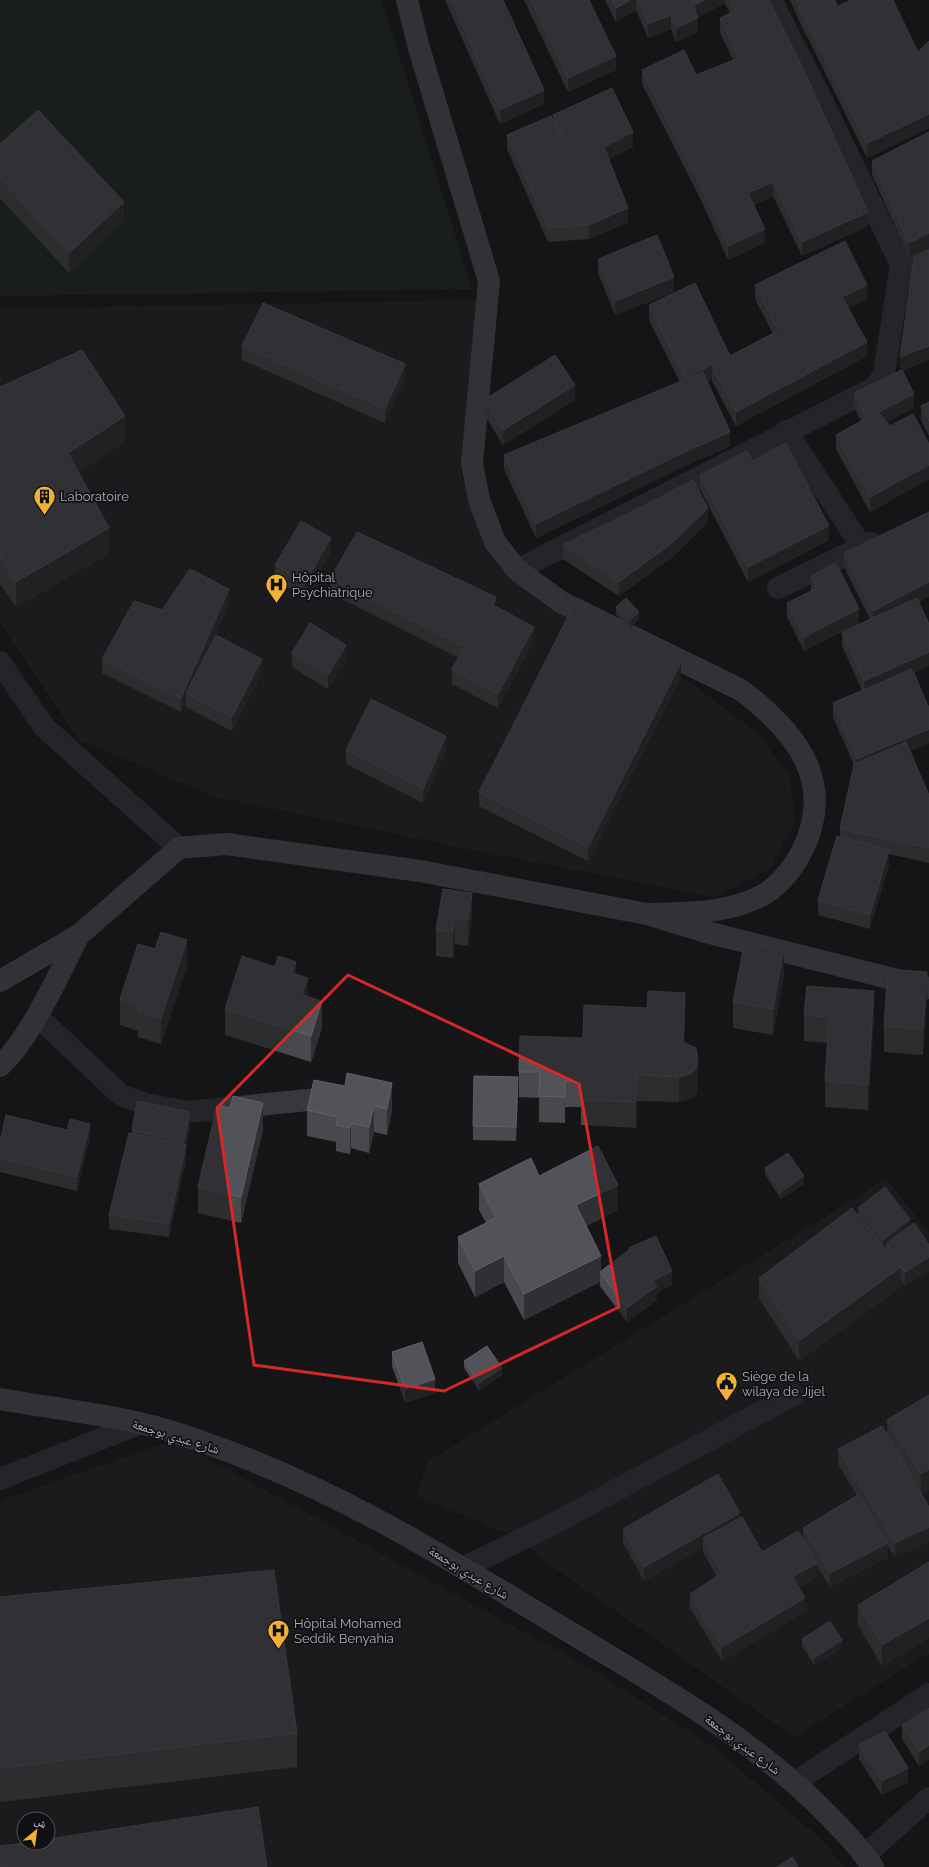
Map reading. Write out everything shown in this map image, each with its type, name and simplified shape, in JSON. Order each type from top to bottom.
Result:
[{"type":"main road","points":[[407,0],[419,48],[489,281],[472,463],[479,500],[495,542],[516,570],[561,602],[740,690],[757,702],[792,739],[808,764],[815,785],[814,823],[809,837],[799,857],[787,874],[775,886],[759,898],[733,907],[703,913],[647,914]]},
{"type":"main road","points":[[0,981],[79,935],[179,848],[226,844],[405,869],[647,914],[706,932],[929,988]]},
{"type":"main road","points":[[0,1066],[8,1059],[37,1016],[79,935]]},
{"type":"main road","name":"شارع عبدي بوجمعة","points":[[0,1399],[140,1423],[207,1444],[273,1468],[337,1497],[399,1530],[695,1708],[746,1743],[794,1783],[831,1818],[869,1861]]},
{"type":"street","points":[[516,570],[786,431],[876,387],[884,372],[901,265],[818,92],[771,0]]},
{"type":"street","points":[[901,265],[929,255]]},
{"type":"street","points":[[786,431],[862,546]]},
{"type":"street","points":[[778,588],[889,533]]},
{"type":"street","points":[[0,662],[44,728],[179,848]]},
{"type":"street","points":[[37,1016],[121,1095],[146,1104],[188,1112],[338,1097]]},
{"type":"street","points":[[463,1568],[553,1524],[793,1395]]},
{"type":"street","points":[[0,1479],[140,1423]]},
{"type":"street","points":[[794,1783],[929,1694]]},
{"type":"street","points":[[869,1861],[929,1798]]},
{"type":"highlighted area","points":[[348,975],[579,1084],[619,1307],[444,1391],[254,1365],[217,1108]]},
{"type":"shaded area","points":[[0,0],[382,0],[472,289],[0,296]]},
{"type":"shaded area","name":"Hôpital Psychiatrique","points":[[477,300],[461,474],[485,543],[522,585],[695,686],[758,734],[790,776],[795,821],[771,868],[715,897],[463,848],[213,796],[79,740],[0,623],[0,309]]},
{"type":"shaded area","name":"Siège de la wilaya de Jijel","points":[[886,1179],[929,1232],[929,1653],[794,1737],[542,1559],[516,1537],[417,1497],[427,1462]]},
{"type":"shaded area","name":"Hôpital Mohamed Seddik Benyahia","points":[[174,1440],[593,1670],[716,1749],[823,1841],[845,1867],[0,1867],[0,1501]]},
{"type":"building","points":[[451,0],[503,0],[544,90],[500,110]]},
{"type":"building","points":[[531,0],[589,0],[616,56],[568,78]]},
{"type":"building","points":[[612,0],[630,0],[616,8]]},
{"type":"building","points":[[638,0],[691,0],[698,18],[676,28],[671,15],[648,24]]},
{"type":"building","points":[[692,0],[704,0],[695,5]]},
{"type":"building","points":[[730,0],[769,0],[799,60],[868,212],[802,242],[773,182],[748,193],[765,229],[728,246],[701,186],[642,70],[684,50],[696,75],[739,58],[720,18],[735,11]]},
{"type":"building","points":[[796,0],[835,0],[837,5],[817,16],[851,0],[893,0],[927,71],[929,70],[929,114],[867,143]]},
{"type":"building","points":[[929,41],[929,70],[927,71],[918,52]]},
{"type":"building","points":[[612,88],[633,132],[604,147],[628,208],[589,225],[548,228],[507,135],[551,116],[565,142],[553,115]],"holes":[[[591,154],[567,165],[574,160]]]},
{"type":"building","points":[[38,110],[124,202],[69,253],[0,178],[0,144]]},
{"type":"building","points":[[929,132],[929,233],[909,243],[872,161]]},
{"type":"building","points":[[657,235],[674,277],[615,301],[598,259]]},
{"type":"building","points":[[845,241],[867,285],[842,297],[867,342],[736,412],[712,367],[723,360],[685,378],[649,305],[695,283],[730,356],[821,308],[777,329],[755,285]]},
{"type":"building","points":[[929,250],[929,346],[900,357],[914,256]]},
{"type":"building","points":[[263,303],[405,364],[385,409],[242,346]]},
{"type":"building","name":"Laboratoire","points":[[82,350],[125,416],[68,453],[109,528],[16,582],[0,558],[0,387]]},
{"type":"building","points":[[555,355],[575,385],[503,430],[484,400]]},
{"type":"building","points":[[902,370],[914,394],[873,415],[879,413],[890,426],[913,414],[929,444],[929,465],[870,497],[836,435],[866,418],[854,393]]},
{"type":"building","points":[[703,372],[730,432],[674,457],[536,524],[504,455]]},
{"type":"building","points":[[929,402],[929,421],[921,406]]},
{"type":"building","points":[[786,443],[829,526],[748,567],[700,475],[747,451],[752,461]]},
{"type":"building","points":[[693,480],[708,508],[671,544],[619,582],[563,545],[649,503]]},
{"type":"building","points":[[929,512],[929,582],[873,611],[844,553]]},
{"type":"building","points":[[301,521],[331,538],[305,583],[275,565]]},
{"type":"building","points":[[357,532],[496,597],[493,605],[534,627],[498,694],[452,669],[465,647],[330,579]]},
{"type":"building","points":[[836,563],[859,609],[804,637],[787,603],[817,588],[811,576]]},
{"type":"building","points":[[190,569],[229,589],[181,698],[102,659],[134,601],[162,610]]},
{"type":"building","points":[[626,598],[639,612],[630,620],[616,607]]},
{"type":"building","points":[[917,598],[929,624],[929,652],[864,681],[842,632]]},
{"type":"building","points":[[573,607],[681,662],[588,847],[479,792]]},
{"type":"building","points":[[310,623],[346,645],[328,675],[292,653]]},
{"type":"building","points":[[216,635],[262,659],[232,717],[186,693]]},
{"type":"building","points":[[912,669],[929,708],[929,729],[857,759],[833,703]]},
{"type":"building","points":[[371,699],[446,736],[423,789],[346,750]]},
{"type":"building","points":[[906,742],[929,795],[929,848],[840,829],[854,764]]},
{"type":"building","points":[[837,836],[889,850],[870,915],[818,900]]},
{"type":"building","points":[[443,889],[472,893],[468,920],[455,918],[453,932],[436,930]]},
{"type":"building","points":[[161,932],[187,940],[161,1018],[138,1011],[140,1006],[120,999],[138,944],[155,949]]},
{"type":"building","points":[[745,941],[784,949],[773,1009],[733,1002]]},
{"type":"building","points":[[242,956],[275,967],[278,956],[296,962],[292,973],[308,978],[302,995],[322,1001],[311,1036],[225,1009]]},
{"type":"building","points":[[888,969],[927,972],[923,1029],[884,1026]]},
{"type":"building","points":[[807,986],[874,991],[868,1085],[825,1081],[829,1017],[804,1015]]},
{"type":"building","points":[[648,991],[685,993],[683,1042],[696,1048],[698,1060],[696,1069],[690,1074],[679,1077],[637,1075],[636,1102],[581,1100],[581,1082],[565,1081],[565,1097],[539,1096],[540,1072],[519,1072],[520,1036],[583,1038],[584,1005],[647,1008]]},
{"type":"building","points":[[347,1073],[392,1083],[387,1109],[374,1106],[369,1127],[351,1123],[350,1128],[336,1125],[338,1117],[307,1110],[314,1080],[345,1086]]},
{"type":"building","points":[[474,1076],[518,1077],[516,1127],[473,1126]]},
{"type":"building","points":[[233,1096],[263,1103],[241,1197],[198,1187],[217,1105],[230,1108]]},
{"type":"building","points":[[137,1101],[190,1112],[184,1142],[132,1130]]},
{"type":"building","points":[[6,1115],[67,1130],[70,1119],[90,1124],[77,1177],[0,1158],[0,1142]]},
{"type":"building","points":[[129,1133],[186,1145],[169,1223],[109,1215]]},
{"type":"building","points":[[598,1146],[618,1185],[576,1205],[601,1256],[524,1294],[504,1256],[475,1271],[458,1237],[496,1218],[479,1184],[531,1158],[539,1176]]},
{"type":"building","points":[[788,1153],[804,1176],[781,1192],[765,1168]]},
{"type":"building","points":[[885,1187],[910,1219],[883,1240],[858,1208]]},
{"type":"building","points":[[852,1208],[901,1267],[799,1341],[759,1278]]},
{"type":"building","points":[[914,1223],[929,1245],[929,1257],[905,1272],[886,1244]]},
{"type":"building","points":[[656,1236],[672,1271],[653,1281],[657,1286],[627,1308],[600,1272],[629,1250],[630,1252],[629,1248]]},
{"type":"building","points":[[422,1342],[435,1379],[405,1389],[392,1352]]},
{"type":"building","points":[[487,1346],[502,1368],[479,1383],[464,1361]]},
{"type":"building","points":[[929,1395],[929,1469],[921,1474],[887,1420]]},
{"type":"building","points":[[882,1426],[929,1507],[929,1527],[895,1543],[838,1449]]},
{"type":"building","points":[[718,1474],[740,1513],[644,1567],[623,1529]]},
{"type":"building","points":[[858,1495],[888,1543],[830,1573],[803,1528]]},
{"type":"building","points":[[742,1517],[762,1552],[798,1531],[817,1563],[793,1577],[805,1598],[722,1647],[690,1594],[722,1573],[703,1538]]},
{"type":"building","points":[[929,1562],[929,1618],[882,1645],[858,1605]]},
{"type":"building","points":[[274,1570],[297,1733],[0,1768],[0,1597]]},
{"type":"building","points":[[830,1621],[842,1640],[814,1658],[802,1639]]},
{"type":"building","points":[[929,1708],[929,1745],[919,1752],[902,1725]]},
{"type":"building","points":[[885,1731],[908,1768],[882,1781],[859,1745]]},
{"type":"building","points":[[258,1807],[267,1867],[0,1867],[0,1846],[16,1844],[16,1851],[56,1851],[56,1838]]},
{"type":"building","points":[[793,1857],[798,1867],[777,1867]]},
{"type":"place","name":"Laboratoire","points":[[44,516]]},
{"type":"place","name":"Hôpital Psychiatrique","points":[[277,604]]},
{"type":"place","name":"Siège de la wilaya de Jijel","points":[[726,1402]]},
{"type":"place","name":"Hôpital Mohamed Seddik Benyahia","points":[[279,1650]]}]
